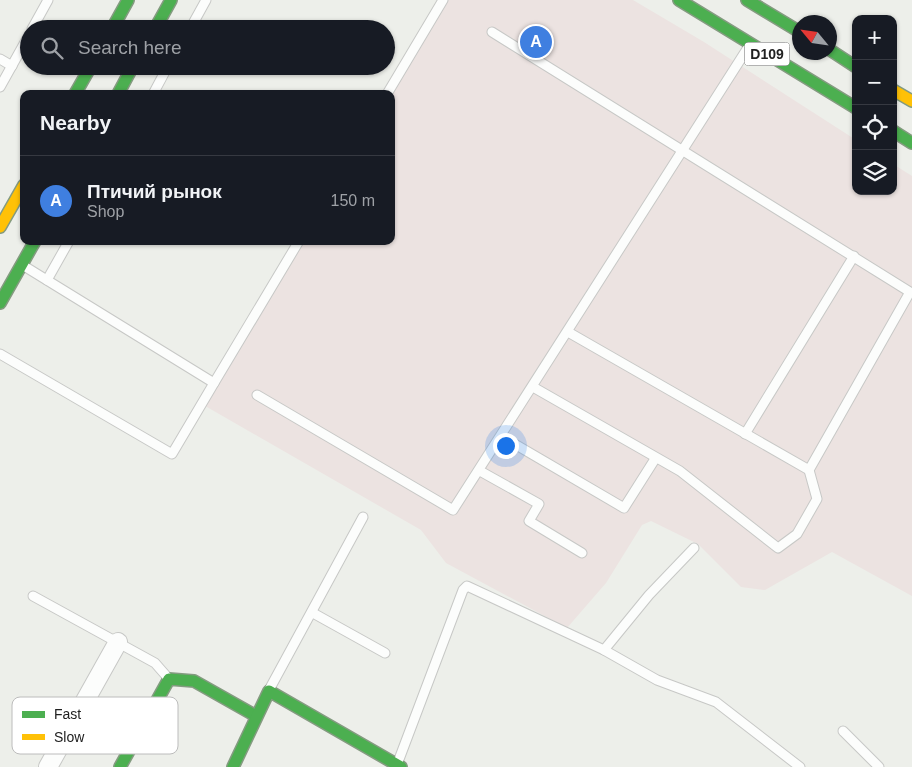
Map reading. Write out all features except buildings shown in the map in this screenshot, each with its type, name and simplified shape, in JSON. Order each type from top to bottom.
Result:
[{"type":"main road","points":[[117,20],[128,0]]},
{"type":"main road","points":[[160,20],[171,0]]},
{"type":"main road","name":"D109","points":[[679,0],[852,106]]},
{"type":"main road","name":"D109","points":[[747,0],[792,27]]},
{"type":"main road","points":[[837,54],[852,64]]},
{"type":"main road","points":[[77,90],[86,75]]},
{"type":"main road","points":[[120,90],[129,75]]},
{"type":"main road","points":[[897,92],[912,101]]},
{"type":"main road","points":[[897,133],[912,142]]},
{"type":"main road","points":[[0,227],[20,192]]},
{"type":"main road","points":[[0,303],[33,245]]},
{"type":"main road","points":[[159,697],[169,679],[194,681],[256,716]]},
{"type":"main road","points":[[233,767],[269,691],[399,766]]},
{"type":"main road","points":[[120,767],[127,754]]},
{"type":"street","points":[[87,697],[118,642]]},
{"type":"street","points":[[48,767],[55,754]]},
{"type":"lane","points":[[37,20],[48,0]]},
{"type":"lane","points":[[195,20],[206,0]]},
{"type":"lane","points":[[389,90],[443,0]]},
{"type":"lane","points":[[492,32],[910,292],[809,470]]},
{"type":"lane","points":[[257,395],[454,510],[750,44]]},
{"type":"lane","points":[[1,85],[20,51]]},
{"type":"lane","points":[[0,59],[12,66]]},
{"type":"lane","points":[[155,90],[163,75]]},
{"type":"lane","points":[[47,280],[68,245]]},
{"type":"lane","points":[[0,354],[172,454],[296,245]]},
{"type":"lane","points":[[746,434],[854,256]]},
{"type":"lane","points":[[22,264],[214,383]]},
{"type":"lane","points":[[532,387],[680,471],[778,548],[797,534],[817,499],[809,470],[568,332]]},
{"type":"lane","points":[[501,436],[624,508],[656,459]]},
{"type":"lane","points":[[480,470],[539,504],[529,522],[582,553]]},
{"type":"lane","points":[[269,691],[363,517]]},
{"type":"lane","points":[[604,650],[649,595],[694,548]]},
{"type":"lane","points":[[399,766],[463,590],[467,586],[472,586],[604,650],[657,680],[716,702],[800,767]]},
{"type":"lane","points":[[33,596],[156,663],[169,679]]},
{"type":"lane","points":[[313,612],[385,653]]},
{"type":"lane","points":[[843,731],[879,767]]},
{"type":"shaded area","points":[[440,0],[633,0],[704,42],[852,137],[852,195],[897,195],[897,167],[912,176],[912,596],[832,552],[765,590],[741,587],[698,544],[651,521],[642,525],[606,583],[567,628],[446,563],[421,530],[200,403],[294,245],[395,245],[395,90],[393,90]]},
{"type":"traffic: fast","points":[[117,20],[128,0]]},
{"type":"traffic: fast","points":[[160,20],[171,0]]},
{"type":"traffic: fast","points":[[679,0],[852,106]]},
{"type":"traffic: fast","points":[[747,0],[792,27]]},
{"type":"traffic: fast","points":[[837,55],[852,64]]},
{"type":"traffic: fast","points":[[77,90],[86,75]]},
{"type":"traffic: fast","points":[[120,90],[128,75]]},
{"type":"traffic: fast","points":[[897,134],[912,143]]},
{"type":"traffic: fast","points":[[0,303],[33,245]]},
{"type":"traffic: fast","points":[[159,697],[169,679],[194,681],[256,716]]},
{"type":"traffic: fast","points":[[233,767],[269,691],[401,767]]},
{"type":"traffic: fast","points":[[120,767],[127,754]]},
{"type":"traffic: slow","points":[[897,92],[912,101]]},
{"type":"traffic: slow","points":[[0,227],[20,192]]},
{"type":"place","name":"Птичий рынок","points":[[536,42]]}]
